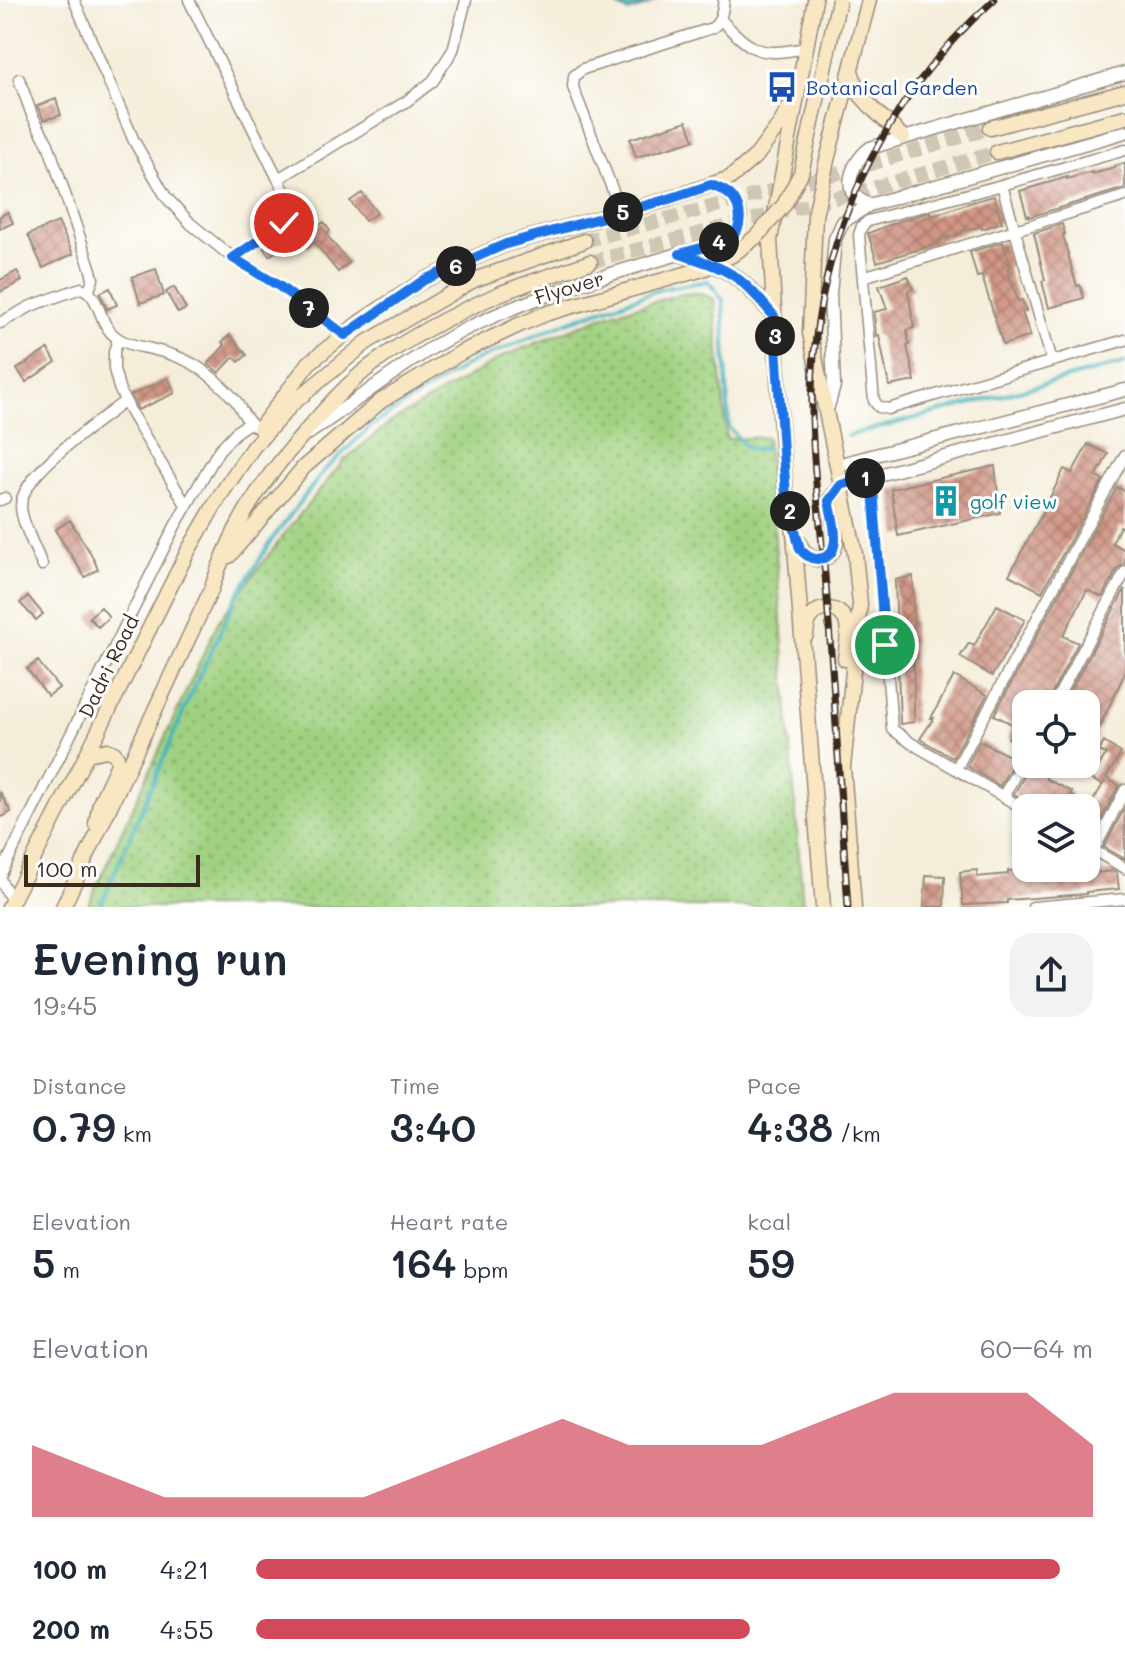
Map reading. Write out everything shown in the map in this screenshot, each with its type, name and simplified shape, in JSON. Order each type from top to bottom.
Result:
[{"type":"main road","points":[[815,0],[772,227],[771,250],[786,496],[800,549],[814,559],[820,559],[834,549],[836,538],[829,501],[841,485]]},
{"type":"main road","name":"Flyover","points":[[218,568],[304,467],[381,401],[420,375],[548,313],[703,269],[732,255],[756,237],[784,205],[801,173],[839,0]]},
{"type":"main road","points":[[843,767],[860,604],[855,554],[810,333],[815,216],[869,0]]},
{"type":"main road","points":[[851,71],[858,92],[903,137]]},
{"type":"main road","points":[[253,447],[254,426],[309,363],[424,280],[506,244],[730,178],[757,155],[782,121],[798,87]]},
{"type":"main road","points":[[990,128],[1125,92]]},
{"type":"main road","points":[[997,152],[1125,117]]},
{"type":"main road","points":[[253,447],[293,403],[367,342],[474,280],[584,241]]},
{"type":"main road","points":[[680,254],[735,276],[774,316]]},
{"type":"main road","points":[[63,907],[211,590],[239,521],[274,469],[333,400],[375,362],[500,294],[590,262]]},
{"type":"main road","name":"Dadri Road","points":[[10,904],[188,551],[253,447]]},
{"type":"main road","points":[[793,521],[823,907]]},
{"type":"main road","points":[[803,661],[811,617],[815,612],[828,608],[840,613],[845,618],[847,631],[843,680],[843,767],[854,907]]},
{"type":"main road","points":[[87,754],[107,750],[117,757],[118,764],[100,803],[96,839]]},
{"type":"street","points":[[74,0],[134,141],[166,197],[191,224],[233,258],[279,286],[345,335]]},
{"type":"street","points":[[189,0],[291,203],[292,213],[284,223],[233,258]]},
{"type":"street","points":[[278,179],[407,101],[433,81],[453,50],[466,0]]},
{"type":"street","points":[[621,212],[573,87],[574,76],[583,69],[712,28],[720,19],[724,0]]},
{"type":"street","points":[[720,19],[743,41],[759,51],[779,53],[806,48]]},
{"type":"street","points":[[869,205],[852,191],[851,179],[856,162],[870,148],[1125,73]]},
{"type":"street","points":[[19,79],[32,115],[48,144],[91,270],[93,279],[89,290]]},
{"type":"street","points":[[826,413],[834,386],[830,294],[835,239],[843,222],[869,205],[1125,132]]},
{"type":"street","points":[[1125,150],[868,221],[859,235],[874,401],[879,407],[888,409],[1125,340]]},
{"type":"street","points":[[299,439],[406,364],[466,329],[530,301],[729,239],[739,228],[740,211],[732,197],[723,189],[711,185]]},
{"type":"street","points":[[1002,185],[1052,361]]},
{"type":"street","points":[[863,277],[1125,196]]},
{"type":"street","points":[[0,323],[31,306],[81,288],[89,290],[106,330],[118,339],[193,364],[234,399],[254,426],[237,431],[219,450],[186,505],[0,878],[10,904]]},
{"type":"street","points":[[118,339],[114,369],[119,388],[186,505]]},
{"type":"street","points":[[837,465],[1125,390]]},
{"type":"street","points":[[42,565],[21,511],[25,490],[53,458],[125,401]]},
{"type":"street","points":[[841,485],[1125,409]]},
{"type":"street","points":[[956,769],[1125,455]]},
{"type":"street","points":[[872,476],[892,729],[1012,802]]},
{"type":"street","points":[[1062,690],[1125,572]]},
{"type":"street","points":[[1003,797],[1013,778]]},
{"type":"street","points":[[1100,831],[1125,790]]},
{"type":"street","points":[[1100,854],[1125,868]]},
{"type":"street","points":[[1033,907],[1088,905],[1125,899]]},
{"type":"green space","points":[[699,293],[714,299],[727,439],[767,437],[803,907],[87,907],[218,622],[345,459],[391,422],[504,356],[609,314],[682,294]]},
{"type":"water","points":[[606,0],[656,0],[628,12]]},
{"type":"building","points":[[56,99],[61,115],[44,120],[37,106]]},
{"type":"building","points":[[687,121],[694,140],[636,157],[630,139]]},
{"type":"building","points":[[1125,163],[1125,188],[1027,216],[1020,191]]},
{"type":"building","points":[[362,193],[377,213],[365,221],[350,201]]},
{"type":"building","points":[[994,196],[1002,222],[982,229],[981,226],[962,231],[939,240],[940,243],[877,262],[868,233],[930,212],[932,216]]},
{"type":"building","points":[[8,212],[13,223],[0,229],[0,216]]},
{"type":"building","points":[[58,222],[73,254],[43,268],[28,235]]},
{"type":"building","points":[[324,222],[330,231],[326,234],[349,263],[338,272],[314,242],[308,247],[301,238]]},
{"type":"building","points":[[1062,224],[1073,273],[1084,298],[1049,308],[1034,233]]},
{"type":"building","points":[[276,238],[282,248],[269,256],[263,247]]},
{"type":"building","points":[[1003,242],[1011,267],[1007,268],[1018,301],[1022,300],[1026,311],[1022,312],[1030,336],[1003,345],[982,276],[977,277],[970,252]]},
{"type":"building","points":[[156,269],[164,295],[140,303],[132,277]]},
{"type":"building","points":[[17,271],[22,281],[0,292],[0,280]]},
{"type":"building","points":[[908,276],[913,289],[908,291],[914,328],[907,330],[907,346],[915,381],[889,386],[879,335],[876,336],[874,312],[887,309],[879,286]]},
{"type":"building","points":[[174,287],[186,309],[178,313],[166,292]]},
{"type":"building","points":[[110,288],[117,305],[107,309],[100,293]]},
{"type":"building","points":[[230,335],[247,355],[239,362],[234,357],[219,373],[208,364]]},
{"type":"building","points":[[48,349],[56,362],[26,382],[17,369]]},
{"type":"building","points":[[168,378],[175,393],[138,410],[131,395]]},
{"type":"building","points":[[1088,444],[1108,454],[1096,477],[1103,480],[1042,592],[1009,575],[1064,469],[1072,473]]},
{"type":"building","name":"golf view","points":[[995,466],[1000,513],[898,536],[891,489]]},
{"type":"building","points":[[1117,487],[1125,491],[1125,529],[1120,526],[1112,543],[1125,550],[1125,564],[1118,568],[1102,597],[1087,590],[1063,636],[1078,643],[1053,690],[1012,690],[1012,724],[994,715]]},
{"type":"building","points":[[70,520],[98,569],[85,577],[55,530]]},
{"type":"building","points":[[913,576],[914,722],[900,724],[895,580]]},
{"type":"building","points":[[1125,589],[1125,673],[1100,726],[1100,690],[1071,690]]},
{"type":"building","points":[[28,596],[43,614],[36,620],[20,603]]},
{"type":"building","points":[[997,605],[1025,620],[992,676],[960,657],[969,643],[974,646]]},
{"type":"building","points":[[101,607],[109,617],[98,627],[89,617]]},
{"type":"building","points":[[38,661],[59,688],[48,696],[27,669]]},
{"type":"building","points":[[954,676],[987,695],[953,758],[920,739]]},
{"type":"building","points":[[980,741],[1012,757],[1012,764],[1000,786],[967,766]]},
{"type":"building","points":[[1104,742],[1121,753],[1106,778],[1119,785],[1100,821],[1100,794],[1097,794],[1105,781],[1102,785],[1091,779],[1100,778],[1100,764],[1106,754],[1100,749]]},
{"type":"building","points":[[1023,778],[1046,778],[1072,792],[1014,794]]},
{"type":"building","points":[[0,792],[11,812],[0,818]]},
{"type":"building","points":[[1125,810],[1125,859],[1104,847]]},
{"type":"building","points":[[977,870],[977,877],[1008,874],[1012,871],[1012,882],[1100,882],[1100,872],[1114,871],[1119,889],[1007,900],[1007,903],[963,905],[960,872]]},
{"type":"building","points":[[926,875],[945,876],[944,907],[924,907]]},
{"type":"waterway","points":[[100,907],[190,696],[237,596],[273,538],[324,471],[372,425],[468,364],[567,322],[661,289],[708,281],[723,300],[729,428],[748,449],[767,448]]},
{"type":"waterway","points":[[847,436],[1125,363]]},
{"type":"tunnel","points":[[584,241],[857,168],[990,128]]},
{"type":"tunnel","points":[[590,262],[866,190],[997,152]]},
{"type":"railway","points":[[848,907],[830,638],[813,446],[812,394],[816,338],[826,283],[841,230],[862,178],[888,129],[919,82],[954,39],[994,0]]},
{"type":"place","name":"Botanical Garden","points":[[782,87]]},
{"type":"place","name":"golf view","points":[[946,501]]},
{"type":"route","points":[[284,223],[233,258],[279,286],[345,335],[424,280],[506,244],[711,185],[723,189],[740,211],[739,228],[729,239],[680,254],[735,276],[774,316],[786,496],[804,554],[820,559],[830,554],[836,538],[829,501],[841,485],[872,476],[885,645]]}]
